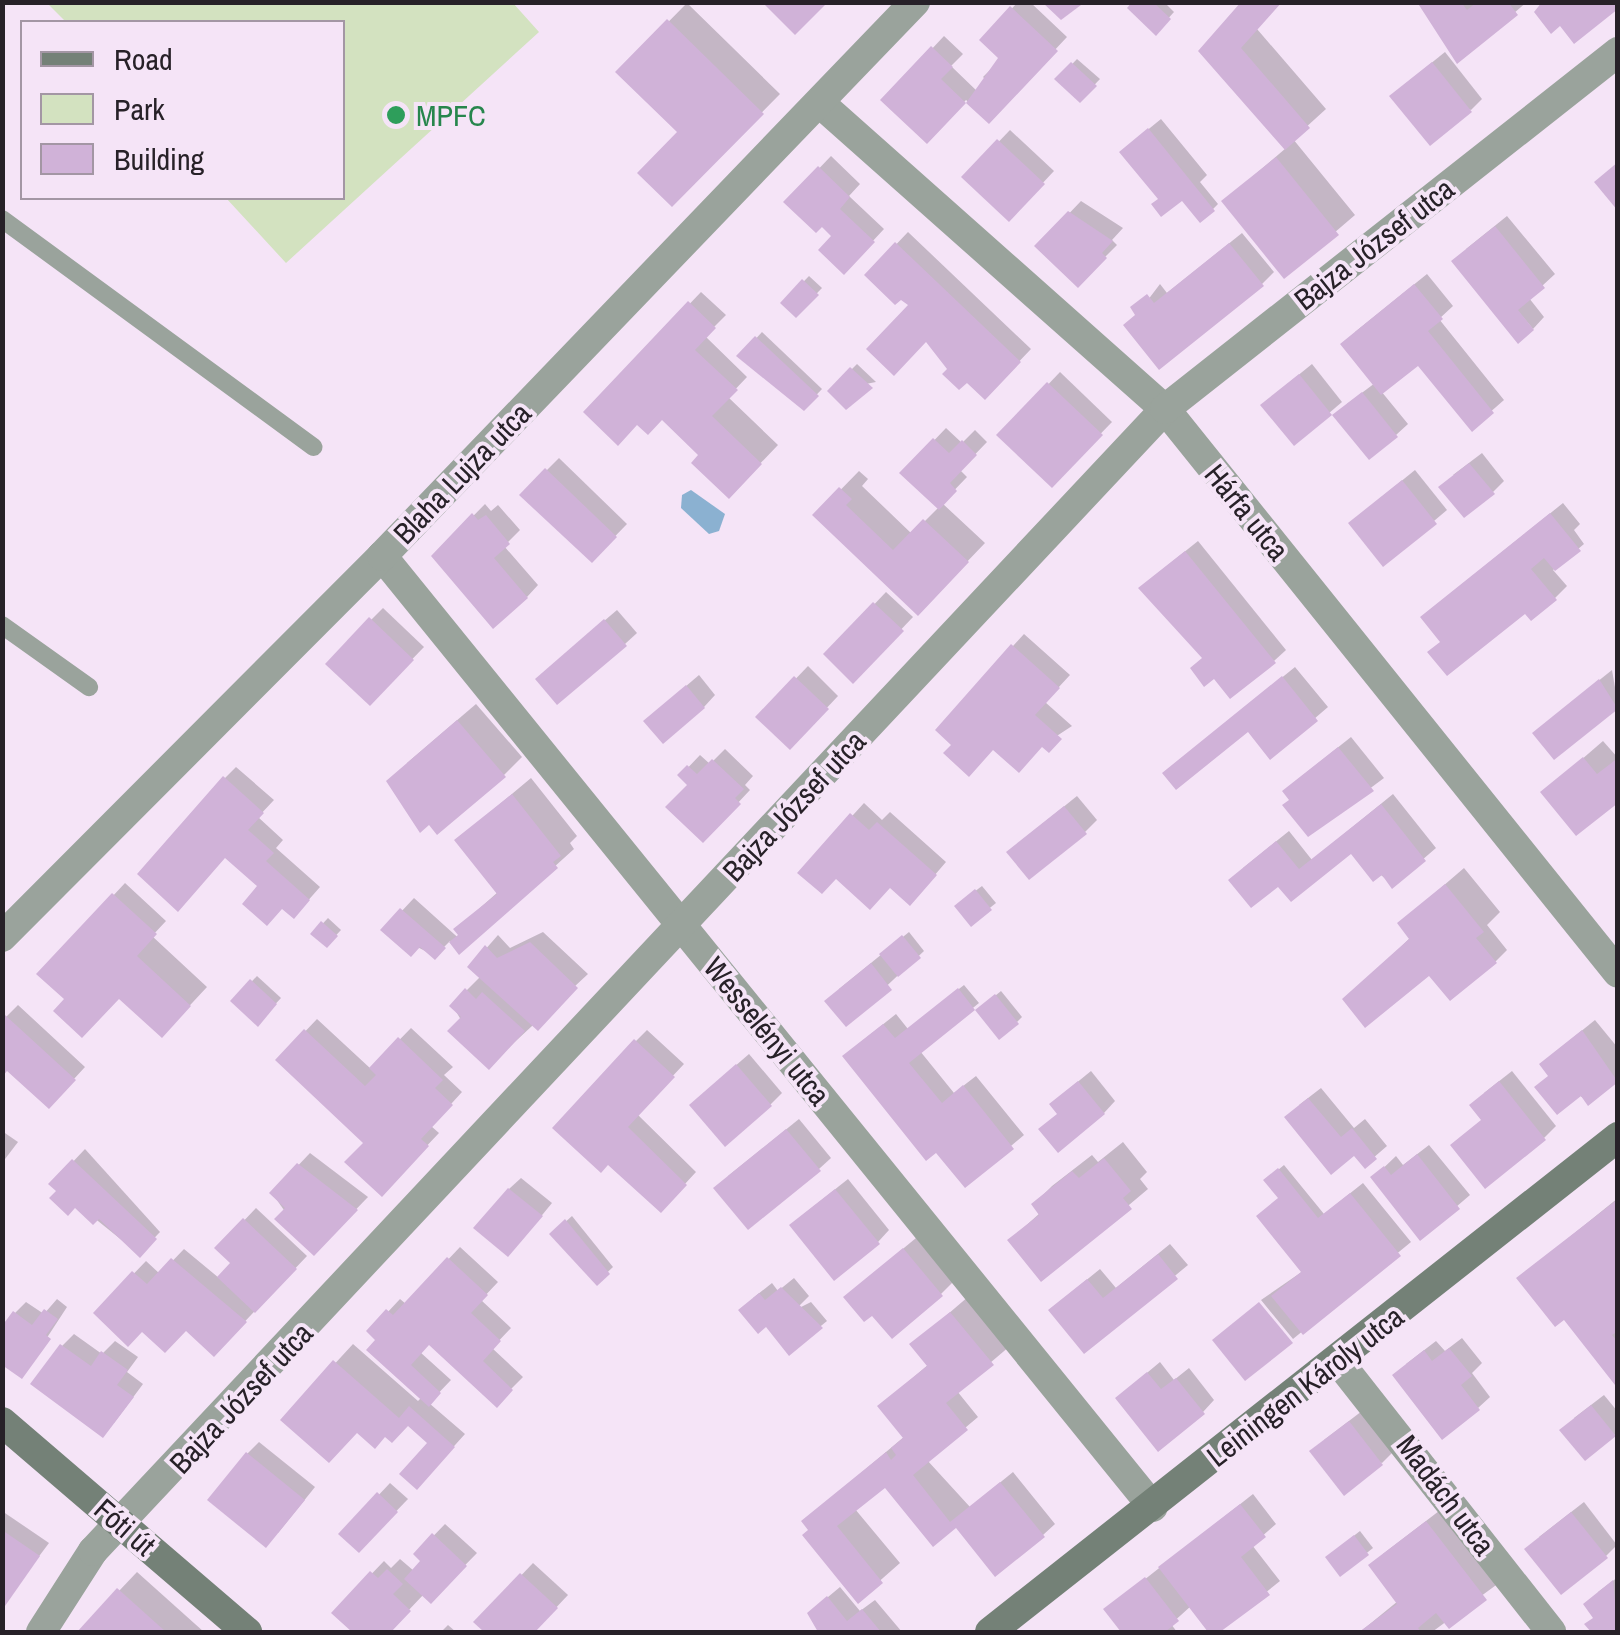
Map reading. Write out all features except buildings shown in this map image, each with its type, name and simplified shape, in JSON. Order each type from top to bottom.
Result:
[{"type":"street","name":"Blaha Lujza utca","points":[[2,937],[382,556],[915,2]]},
{"type":"street","name":"Bajza József utca","points":[[41,1632],[84,1562],[1165,409],[1618,52]]},
{"type":"street","name":"Hárfa utca","points":[[821,104],[1165,409],[1618,972]]},
{"type":"street","name":"Wesselényi utca","points":[[382,556],[1153,1506]]},
{"type":"street","name":"Leiningen Károly utca","points":[[990,1632],[1618,1137]]},
{"type":"street","name":"Madách utca","points":[[1338,1360],[1551,1632]]},
{"type":"street","name":"Fóti út","points":[[2,1422],[247,1632]]},
{"type":"lane","points":[[2,218],[314,447]]},
{"type":"lane","points":[[2,625],[89,687]]},
{"type":"green space","name":"MPFC","points":[[47,3],[513,3],[539,32],[286,263],[228,200],[345,200],[345,20],[64,20]]},
{"type":"water","points":[[691,490],[725,514],[719,531],[709,534],[681,508],[682,495]]},
{"type":"place","name":"MPFC","points":[[396,115]]}]
